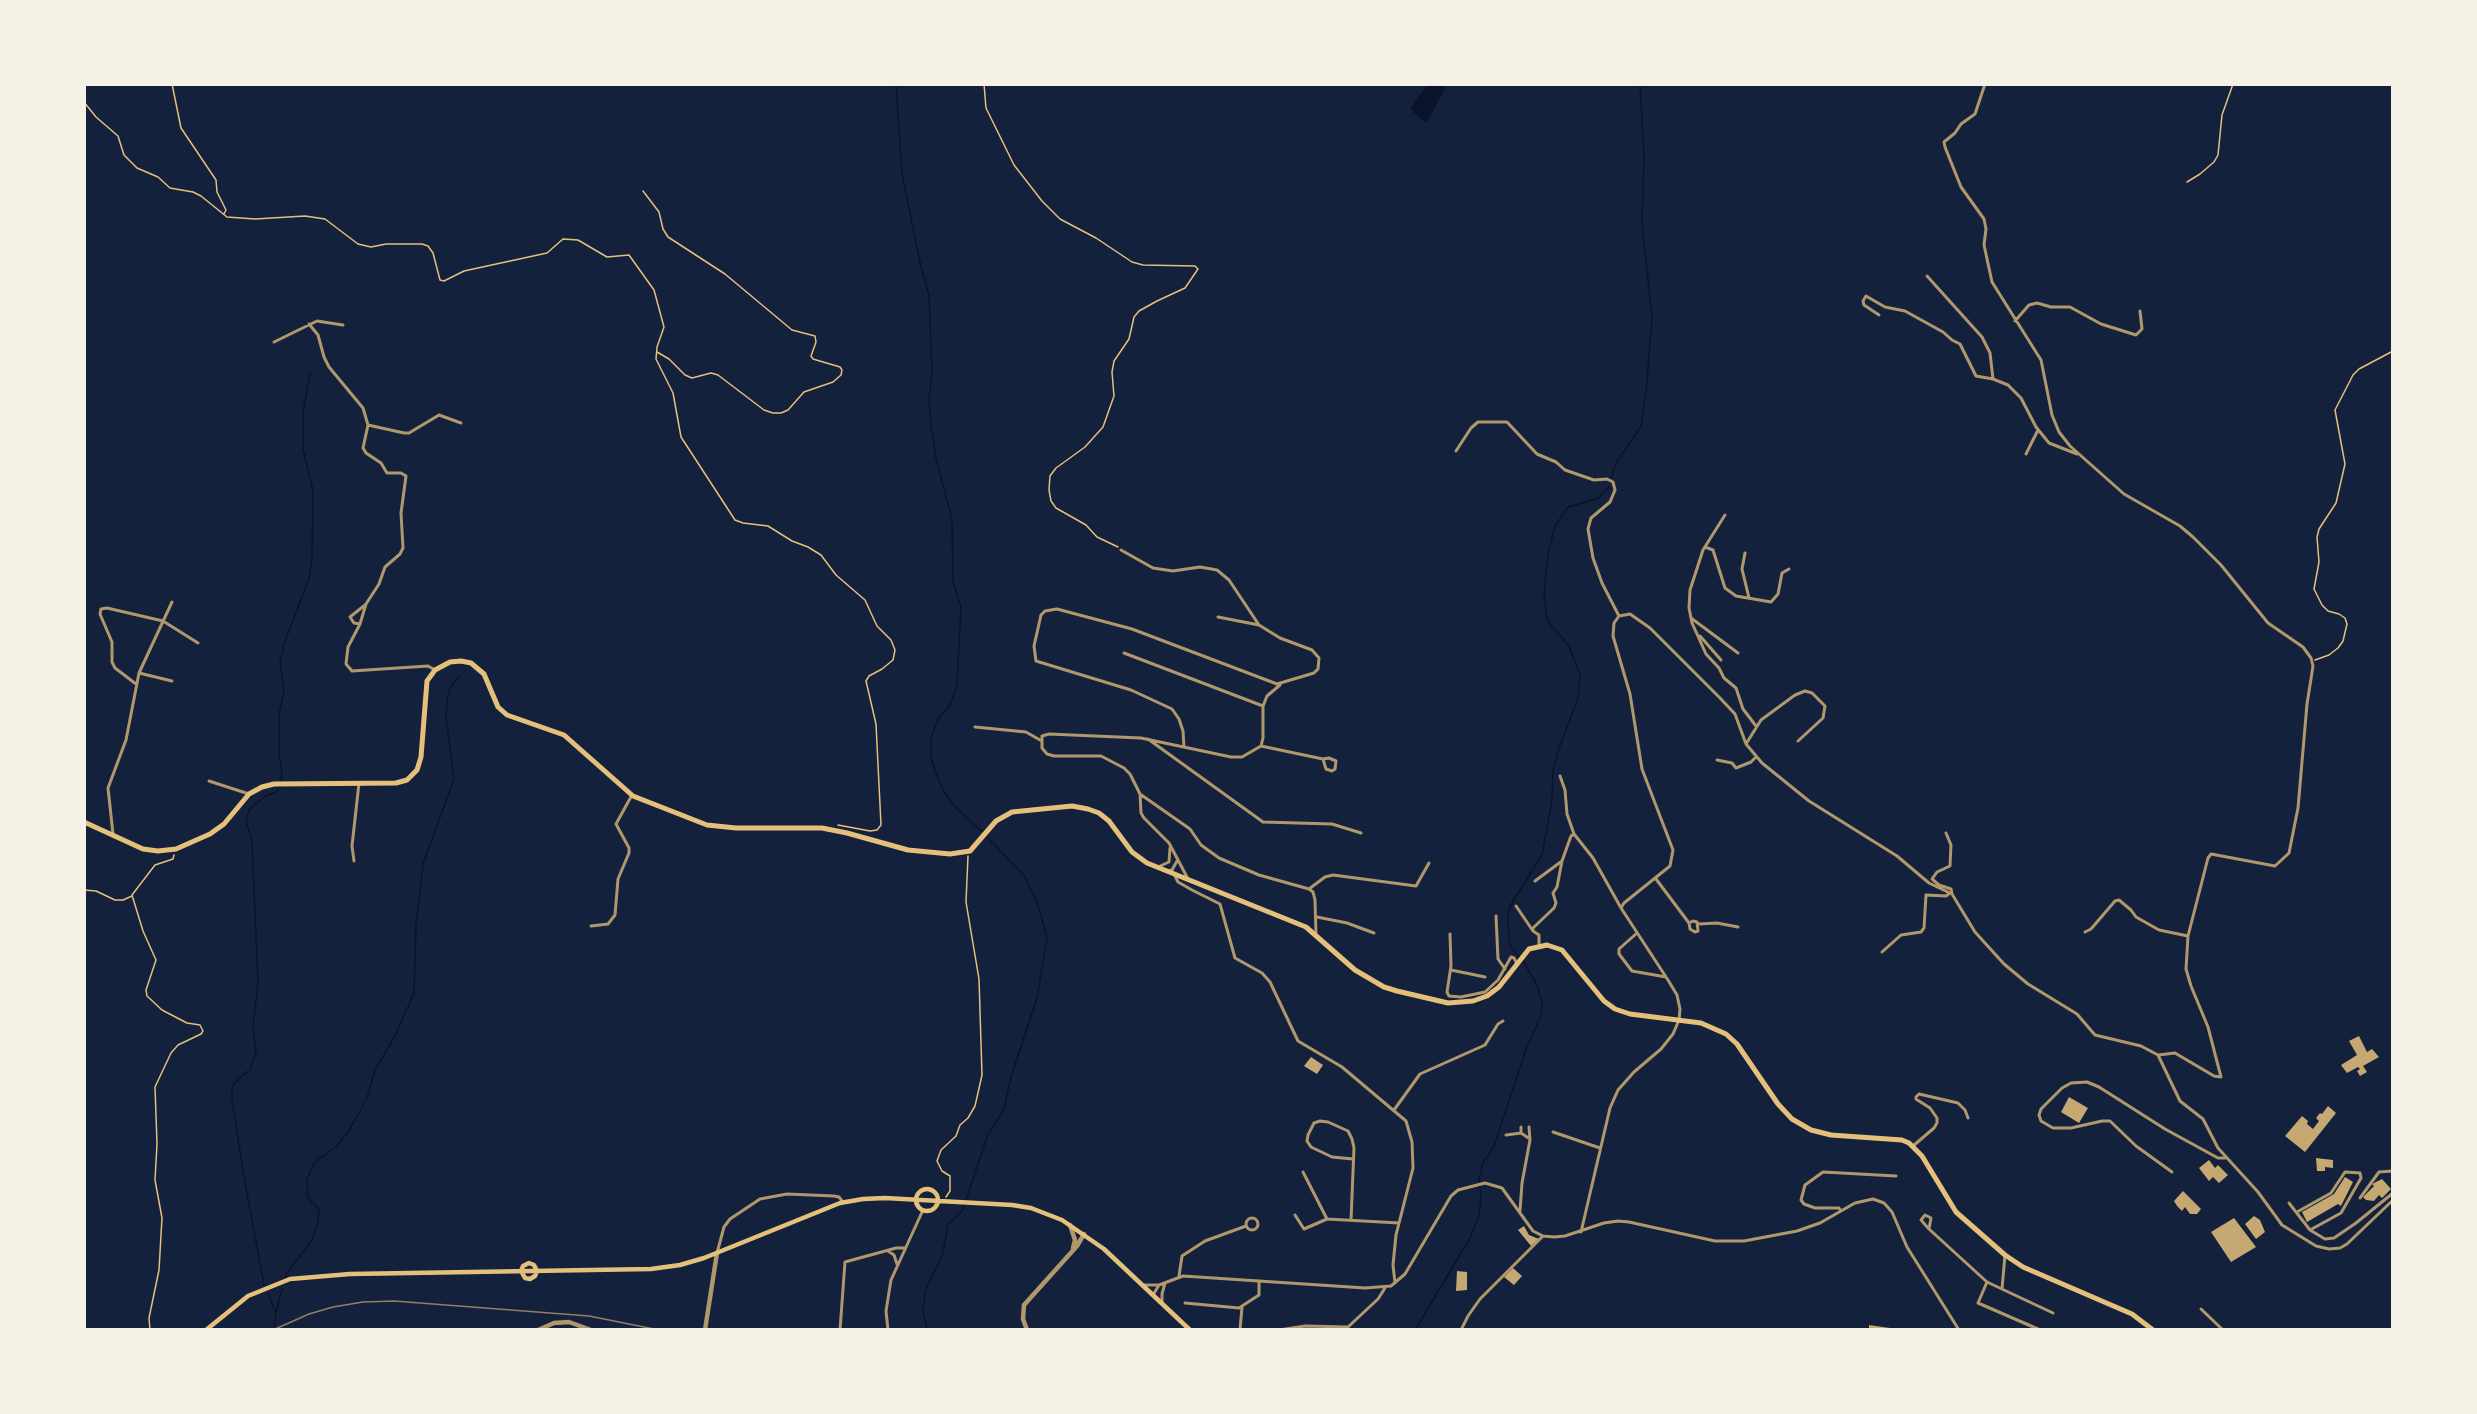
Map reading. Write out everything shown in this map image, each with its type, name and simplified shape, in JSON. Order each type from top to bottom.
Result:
[{"type":"main road","points":[[84,822],[143,849],[158,851],[176,849],[210,834],[224,824],[249,794],[262,787],[276,784],[396,783],[407,780],[417,770],[421,757],[427,681],[435,670],[450,662],[461,661],[478,667],[484,674],[494,700],[502,712],[516,720],[564,735],[632,795],[645,803],[707,825],[736,828],[822,828],[847,832],[908,850],[950,854],[968,852],[996,821],[1012,812],[1072,806],[1088,809],[1108,820],[1132,852],[1158,867],[1295,921],[1316,935],[1355,970],[1370,980],[1397,991],[1448,1003],[1473,1001],[1487,996],[1499,987],[1529,949],[1547,945],[1562,950],[1604,1001],[1615,1009],[1630,1014],[1701,1023],[1726,1034],[1737,1044],[1778,1104],[1792,1119],[1811,1130],[1831,1135],[1902,1140],[1913,1146],[1922,1156],[1956,1212],[2005,1256],[2023,1267],[2132,1314],[2153,1330]]},
{"type":"main road","points":[[928,1189],[937,1194],[938,1201],[933,1209],[923,1210],[918,1206],[916,1200],[921,1191],[928,1189]]},
{"type":"main road","points":[[537,1271],[651,1269],[680,1265],[717,1253],[843,1202],[863,1199],[962,1201],[1031,1208],[1069,1224],[1096,1242],[1190,1330]]},
{"type":"main road","points":[[521,1271],[523,1266],[530,1263],[536,1267],[537,1271]]},
{"type":"main road","points":[[521,1271],[525,1278],[530,1279],[537,1271]]},
{"type":"main road","points":[[206,1330],[248,1296],[290,1279],[313,1275],[521,1271]]},
{"type":"street","points":[[1985,84],[1975,114],[1961,124],[1955,133],[1944,142],[1945,147],[1961,187],[1984,219],[1986,229],[1984,245],[1990,276],[2015,321],[2041,360],[2052,416],[2059,432],[2078,454],[2124,494],[2175,522],[2188,533],[2221,565],[2268,623],[2303,647],[2312,661],[2298,808],[2289,853],[2275,866],[2211,854],[2208,858],[2188,936],[2186,969],[2208,1026],[2221,1077],[2214,1076],[2181,1056],[2166,1053],[2158,1055]]},
{"type":"street","points":[[1928,276],[1982,337],[1990,353],[1993,379]]},
{"type":"street","points":[[1879,315],[1864,305],[1863,301],[1866,296],[1885,307],[1905,311],[1960,344],[1976,376],[2008,385],[2022,398],[2038,430],[2049,443],[2078,454]]},
{"type":"street","points":[[2015,321],[2029,305],[2037,303],[2051,307],[2070,307],[2101,324],[2136,335],[2142,329],[2140,311]]},
{"type":"street","points":[[274,342],[317,321],[343,325]]},
{"type":"street","points":[[309,324],[318,335],[329,367],[363,408],[368,425],[363,448],[366,453],[381,463],[387,473],[405,474],[406,484],[401,513],[403,548],[386,567],[379,584],[366,604],[345,659],[352,671],[428,666],[435,670]]},
{"type":"street","points":[[368,425],[409,433],[439,416],[461,423]]},
{"type":"street","points":[[1456,451],[1465,436],[1478,422],[1507,422],[1537,454],[1556,462],[1565,470],[1594,480],[1607,479],[1613,482],[1615,490],[1610,502],[1591,518],[1588,529],[1589,542],[1602,583],[1619,616]]},
{"type":"street","points":[[2026,454],[2038,430]]},
{"type":"street","points":[[1725,515],[1705,547],[1690,590],[1691,618],[1706,654],[1719,668],[1724,678],[1736,688],[1743,709],[1756,726]]},
{"type":"street","points":[[1705,547],[1713,550],[1725,588],[1736,596],[1767,603],[1775,600],[1782,573],[1789,569]]},
{"type":"street","points":[[1121,550],[1153,568],[1164,570],[1200,567],[1217,570],[1229,580],[1259,625]]},
{"type":"street","points":[[1745,553],[1742,569],[1749,598]]},
{"type":"street","points":[[113,835],[108,788],[126,740],[139,673],[172,602]]},
{"type":"street","points":[[360,624],[354,623],[350,617],[366,604]]},
{"type":"street","points":[[136,684],[115,668],[112,662],[112,642],[100,614],[101,609],[107,608],[163,621],[198,643]]},
{"type":"street","points":[[1184,747],[1179,718],[1172,709],[1124,687],[1036,662],[1034,646],[1041,615],[1045,611],[1057,609],[1132,629],[1272,683],[1282,684]]},
{"type":"street","points":[[1621,908],[1624,903],[1670,866],[1673,850],[1642,769],[1630,694],[1614,636],[1614,623],[1619,616],[1630,614],[1650,628],[1735,714],[1746,744],[1756,757],[1809,801],[1897,855],[1929,883],[1951,893]]},
{"type":"street","points":[[1218,617],[1259,625],[1280,638],[1312,650],[1319,658],[1318,669],[1314,673],[1282,684],[1272,690],[1263,706],[1261,746]]},
{"type":"street","points":[[1691,618],[1738,653]]},
{"type":"street","points":[[1698,635],[1721,660]]},
{"type":"street","points":[[1124,653],[1263,706]]},
{"type":"street","points":[[139,673],[172,681]]},
{"type":"street","points":[[1746,744],[1756,726],[1805,691],[1812,693],[1825,706],[1823,718],[1798,741]]},
{"type":"street","points":[[975,727],[1026,732],[1040,740]]},
{"type":"street","points":[[1188,879],[1169,843],[1144,819],[1141,813],[1140,794],[1130,774],[1112,761],[1093,755],[1054,756],[1041,748],[1042,736],[1049,734],[1146,738],[1231,757],[1242,757],[1261,746],[1336,761],[1335,769],[1332,771],[1326,769],[1323,759]]},
{"type":"street","points":[[1146,738],[1263,822],[1332,824],[1362,832]]},
{"type":"street","points":[[1717,760],[1732,763],[1736,768],[1756,757]]},
{"type":"street","points":[[1560,776],[1567,814],[1574,834],[1593,858],[1621,908],[1677,995],[1680,1009],[1679,1020],[1672,1034],[1661,1049],[1634,1072],[1618,1090],[1610,1108],[1581,1232]]},
{"type":"street","points":[[209,781],[249,794]]},
{"type":"street","points":[[354,861],[352,846],[359,783]]},
{"type":"street","points":[[1140,794],[1190,830],[1201,846],[1219,858],[1259,875],[1313,892],[1317,917],[1316,935]]},
{"type":"street","points":[[591,926],[608,924],[615,915],[618,879],[630,853],[615,824],[632,795]]},
{"type":"street","points":[[1946,833],[1952,845],[1950,866],[1939,870],[1932,879],[1939,885],[1951,889],[1951,893],[1975,932],[2004,964],[2028,984],[2077,1014],[2095,1035],[2151,1050],[2158,1055],[2180,1101],[2203,1119],[2210,1136],[2227,1159],[2258,1192],[2282,1225],[2316,1246],[2329,1249],[2347,1244],[2393,1200]]},
{"type":"street","points":[[1533,931],[1554,908],[1556,903],[1553,892],[1557,887],[1562,861],[1574,834]]},
{"type":"street","points":[[1169,843],[1171,857],[1169,862],[1178,882],[1220,904],[1235,958],[1262,973],[1270,982],[1298,1041],[1341,1067],[1406,1121],[1413,1158],[1412,1179],[1399,1223],[1393,1266],[1395,1283]]},
{"type":"street","points":[[1172,872],[1177,859]]},
{"type":"street","points":[[1535,881],[1562,861]]},
{"type":"street","points":[[1158,867],[1169,862]]},
{"type":"street","points":[[1309,889],[1325,877],[1333,875],[1416,886],[1429,863]]},
{"type":"street","points":[[1656,879],[1689,923],[1690,929],[1695,932],[1699,924]]},
{"type":"street","points":[[1882,952],[1901,935],[1921,932],[1924,928],[1926,895],[1946,896],[1951,893]]},
{"type":"street","points":[[2085,933],[2115,901],[2119,900],[2136,917],[2159,930],[2188,936]]},
{"type":"street","points":[[1516,906],[1533,931],[1539,935],[1539,947]]},
{"type":"street","points":[[1496,916],[1498,959],[1505,969]]},
{"type":"street","points":[[1317,917],[1347,923],[1374,933]]},
{"type":"street","points":[[1689,923],[1693,921],[1699,924],[1717,922],[1738,927]]},
{"type":"street","points":[[1637,933],[1619,949],[1619,954],[1632,971],[1666,977]]},
{"type":"street","points":[[1450,934],[1451,970],[1447,992],[1449,996],[1456,998],[1485,992],[1498,980],[1511,957],[1518,963]]},
{"type":"street","points":[[1451,970],[1485,977]]},
{"type":"street","points":[[1394,1110],[1420,1074],[1485,1045],[1498,1024],[1503,1021]]},
{"type":"street","points":[[2172,1172],[2136,1146],[2110,1121],[2071,1128],[2053,1128],[2041,1120],[2039,1115],[2041,1108],[2071,1083],[2087,1082],[2099,1087],[2165,1129],[2218,1158],[2227,1159]]},
{"type":"street","points":[[1913,1146],[1937,1123],[1937,1118],[1930,1108],[1916,1099],[1919,1094],[1958,1103],[1965,1110],[1968,1118]]},
{"type":"street","points":[[1351,1220],[1353,1159],[1352,1139],[1348,1131],[1328,1122],[1314,1123],[1307,1141],[1311,1147],[1332,1157],[1353,1159]]},
{"type":"street","points":[[1521,1127],[1521,1133]]},
{"type":"street","points":[[1520,1212],[1530,1139],[1529,1127]]},
{"type":"street","points":[[1553,1132],[1600,1148]]},
{"type":"street","points":[[1506,1135],[1521,1133],[1530,1139]]},
{"type":"street","points":[[2360,1198],[2379,1172],[2393,1171]]},
{"type":"street","points":[[1303,1172],[1327,1219]]},
{"type":"street","points":[[1841,1211],[1839,1208],[1815,1208],[1803,1204],[1801,1200],[1805,1185],[1823,1172],[1896,1176]]},
{"type":"street","points":[[2297,1212],[2329,1195],[2345,1173],[2360,1173],[2361,1178],[2341,1213],[2310,1230]]},
{"type":"street","points":[[1142,1285],[1159,1285],[1179,1276],[1365,1288],[1385,1287],[1395,1283],[1405,1274],[1451,1197],[1458,1190],[1475,1184],[1502,1188],[1533,1231],[1543,1236],[1565,1236],[1604,1223],[1629,1222],[1715,1241],[1744,1241],[1797,1231],[1820,1223],[1855,1203],[1880,1200],[1888,1207],[1907,1248],[1959,1330]]},
{"type":"street","points":[[2289,1203],[2318,1238],[2325,1239],[2334,1238],[2393,1193]]},
{"type":"street","points":[[705,1330],[717,1253],[724,1227],[730,1219],[760,1199],[787,1194],[834,1196],[839,1197],[843,1202]]},
{"type":"street","points":[[888,1330],[887,1295],[897,1265],[923,1210]]},
{"type":"street","points":[[1295,1215],[1304,1229],[1327,1219],[1399,1223]]},
{"type":"street","points":[[1179,1276],[1182,1257],[1205,1241],[1246,1226],[1250,1218],[1258,1222],[1254,1230],[1246,1226]]},
{"type":"street","points":[[1069,1224],[1075,1245]]},
{"type":"street","points":[[1929,1228],[1987,1282],[2053,1313]]},
{"type":"street","points":[[1027,1330],[1023,1319],[1024,1305],[1084,1233]]},
{"type":"street","points":[[1461,1330],[1480,1299],[1543,1236]]},
{"type":"street","points":[[1075,1245],[1096,1242]]},
{"type":"street","points":[[840,1330],[844,1262],[886,1250],[905,1248]]},
{"type":"street","points":[[886,1250],[894,1255],[897,1265]]},
{"type":"street","points":[[2002,1289],[2005,1256]]},
{"type":"street","points":[[1185,1302],[1242,1307],[1258,1295],[1259,1281]]},
{"type":"street","points":[[1987,1282],[1978,1303],[2038,1329]]},
{"type":"street","points":[[1162,1303],[1165,1283]]},
{"type":"street","points":[[1153,1295],[1159,1285]]},
{"type":"street","points":[[1279,1330],[1305,1326],[1348,1328],[1378,1299],[1385,1287]]},
{"type":"street","points":[[1153,1295],[1163,1289]]},
{"type":"street","points":[[1240,1330],[1242,1307]]},
{"type":"street","points":[[2201,1309],[2223,1330]]},
{"type":"street","points":[[538,1330],[554,1323],[569,1322],[591,1330]]},
{"type":"path","points":[[171,84],[181,128],[216,180],[217,192],[225,210],[224,215]]},
{"type":"path","points":[[984,84],[986,108],[1014,165],[1042,201],[1060,219],[1096,238],[1132,262],[1143,265],[1195,266],[1198,269],[1185,288],[1139,311],[1134,318],[1129,339],[1114,361],[1112,372],[1114,396],[1103,427],[1085,447],[1056,468],[1050,476],[1051,501],[1056,508],[1086,525],[1097,537],[1121,550]]},
{"type":"path","points":[[2187,182],[2207,168],[2218,155],[2222,115],[2233,84]]},
{"type":"path","points":[[84,102],[96,117],[118,136],[124,155],[137,168],[158,177],[170,188],[193,192],[201,196],[224,215],[242,219],[305,216],[325,219],[355,242],[371,247],[386,244],[422,244],[428,246],[433,253],[438,277],[444,281],[464,271],[547,253],[563,239],[572,238],[607,257],[629,255],[654,290],[664,327],[656,359],[676,403],[681,437],[735,520],[768,526],[792,542],[808,547],[821,555],[836,575],[865,600],[877,626],[891,640],[895,650],[893,660],[869,676],[866,681],[876,724],[881,825],[877,830],[870,831],[845,825],[834,825]]},
{"type":"path","points":[[643,191],[659,212],[663,229],[668,237],[725,274],[792,330],[816,336],[811,356],[813,359],[840,367],[842,370],[841,375],[833,382],[804,392],[788,410],[773,413],[764,410],[718,375],[711,373],[692,378],[685,375],[661,352],[657,352]]},
{"type":"path","points":[[2312,661],[2329,656],[2338,648],[2343,641],[2347,624],[2345,618],[2328,611],[2322,605],[2314,589],[2319,562],[2317,537],[2336,503],[2345,464],[2335,410],[2353,375],[2359,369],[2393,351]]},
{"type":"path","points":[[84,890],[96,891],[115,900],[123,900],[132,895],[154,865],[173,859],[176,849]]},
{"type":"path","points":[[945,1201],[951,1182],[950,1176],[942,1171],[937,1161],[941,1150],[956,1136],[960,1125],[968,1118],[975,1106],[982,1075],[983,1036],[980,979],[966,902],[968,852]]},
{"type":"path","points":[[132,895],[143,931],[156,960],[146,990],[149,1001],[187,1023],[200,1025],[203,1031],[178,1045],[171,1053],[155,1088],[157,1144],[155,1180],[162,1218],[159,1270],[149,1318],[150,1330]]},
{"type":"water","points":[[1428,84],[1443,84],[1445,89],[1427,122],[1410,109]]},
{"type":"building","points":[[2359,1036],[2367,1052],[2372,1049],[2379,1057],[2363,1066],[2367,1072],[2360,1076],[2357,1071],[2360,1069],[2358,1067],[2347,1073],[2341,1065],[2357,1055],[2349,1041]]},
{"type":"building","points":[[1311,1057],[1323,1065],[1317,1074],[1304,1066]]},
{"type":"building","points":[[2069,1097],[2088,1108],[2079,1123],[2061,1112]]},
{"type":"building","points":[[2328,1106],[2336,1113],[2305,1152],[2285,1136],[2302,1116],[2313,1129],[2319,1121],[2316,1118]]},
{"type":"building","points":[[2316,1158],[2333,1160],[2333,1168],[2325,1167],[2325,1171],[2317,1171]]},
{"type":"building","points":[[2209,1160],[2215,1168],[2218,1165],[2228,1175],[2219,1183],[2213,1177],[2209,1181],[2199,1168]]},
{"type":"building","points":[[2345,1177],[2353,1182],[2341,1206],[2338,1204],[2307,1222],[2302,1212],[2334,1194]]},
{"type":"building","points":[[2382,1179],[2391,1189],[2382,1198],[2379,1195],[2374,1201],[2366,1200],[2363,1197],[2374,1186],[2372,1184]]},
{"type":"building","points":[[2183,1191],[2201,1209],[2197,1214],[2190,1214],[2185,1207],[2182,1211],[2177,1206],[2174,1201]]},
{"type":"building","points":[[2254,1216],[2260,1220],[2265,1232],[2256,1239],[2245,1224]]},
{"type":"building","points":[[2234,1218],[2256,1247],[2231,1262],[2211,1232]]},
{"type":"building","points":[[1524,1226],[1529,1235],[1539,1239],[1531,1246],[1518,1230]]},
{"type":"building","points":[[1513,1268],[1522,1276],[1514,1285],[1504,1277]]},
{"type":"building","points":[[1457,1271],[1467,1272],[1467,1290],[1456,1291]]},
{"type":"building","points":[[1869,1325],[1897,1329],[1897,1330],[1869,1330]]},
{"type":"waterway","points":[[896,84],[902,174],[929,295],[932,372],[929,400],[931,425],[936,459],[952,519],[953,581],[961,607],[957,685],[950,705],[938,719],[931,738],[931,757],[945,793],[957,809],[984,833]]},
{"type":"waterway","points":[[1611,478],[1616,463],[1641,426],[1652,318],[1642,222],[1644,156],[1640,84]]},
{"type":"waterway","points":[[280,782],[282,773],[279,754],[279,714],[284,691],[280,662],[285,641],[309,579],[312,557],[313,491],[303,449],[303,412],[310,374]]},
{"type":"waterway","points":[[1520,958],[1510,946],[1508,917],[1510,906],[1542,855],[1552,800],[1553,771],[1578,698],[1580,675],[1569,646],[1547,620],[1544,594],[1548,554],[1555,526],[1568,507],[1599,498],[1610,486]]},
{"type":"waterway","points":[[285,1278],[312,1240],[318,1222],[319,1210],[308,1197],[307,1180],[312,1167],[316,1161],[336,1147],[350,1129],[367,1098],[375,1070],[395,1036],[414,993],[416,925],[423,864],[454,779],[446,717],[450,687],[460,676]]},
{"type":"waterway","points":[[264,1285],[244,1177],[232,1086],[250,1069],[256,1054],[253,1026],[258,983],[252,841],[246,821],[249,810],[264,797],[278,791],[279,787]]},
{"type":"waterway","points":[[966,1200],[987,1137],[1004,1109],[1011,1077],[1037,998],[1047,937],[1037,902],[1024,875],[987,837]]},
{"type":"waterway","points":[[1415,1330],[1470,1238],[1479,1216],[1481,1198],[1479,1179],[1483,1163],[1494,1146],[1527,1046],[1541,1016],[1542,1003],[1537,985],[1523,961]]},
{"type":"waterway","points":[[927,1330],[923,1309],[926,1289],[942,1257],[948,1224],[962,1211],[964,1205]]},
{"type":"waterway","points":[[274,1330],[282,1289]]},
{"type":"waterway","points":[[268,1294],[276,1312]]},
{"type":"railway","points":[[273,1330],[309,1314],[333,1307],[363,1302],[394,1301],[589,1316],[659,1330]]}]
